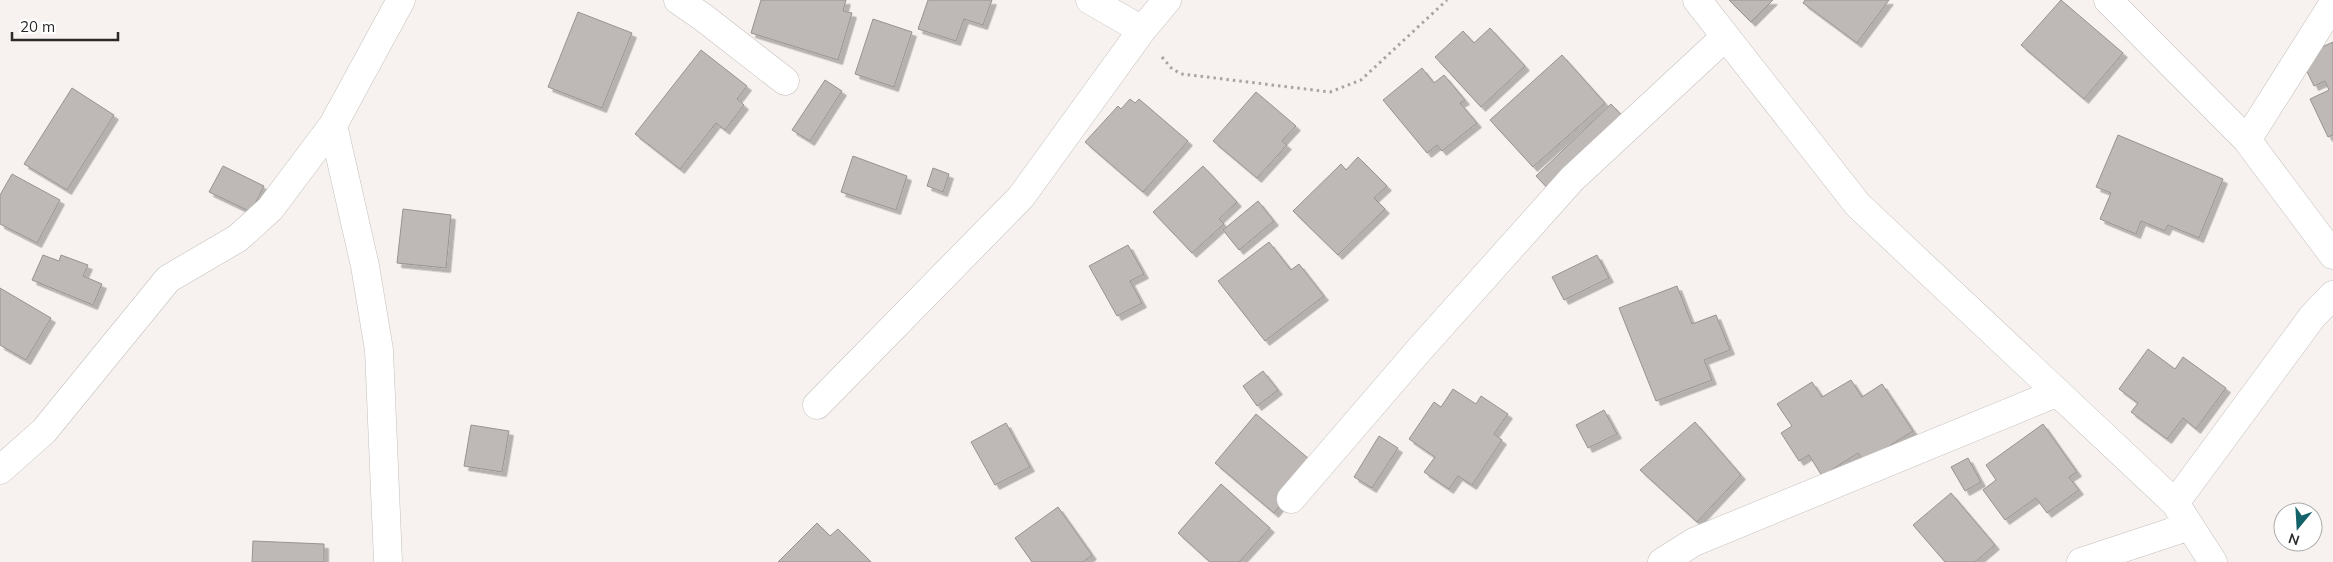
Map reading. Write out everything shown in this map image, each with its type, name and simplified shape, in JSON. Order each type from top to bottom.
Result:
[{"type":"street","points":[[0,470],[44,431],[168,278],[238,238],[270,209],[333,125],[401,0]]},
{"type":"street","points":[[678,0],[785,81]]},
{"type":"street","points":[[1090,0],[1142,30]]},
{"type":"street","points":[[818,405],[1020,198],[1142,30],[1167,0]]},
{"type":"street","points":[[1697,0],[1858,205],[2056,393],[2176,503],[2213,562]]},
{"type":"street","points":[[2108,0],[2246,140],[2333,255]]},
{"type":"street","points":[[2246,140],[2333,4]]},
{"type":"street","points":[[1291,499],[1420,349],[1572,180],[1725,37]]},
{"type":"street","points":[[333,125],[365,266],[379,350],[388,561]]},
{"type":"street","points":[[2176,503],[2312,317],[2333,295]]},
{"type":"street","points":[[1662,562],[1694,542],[2056,393]]},
{"type":"street","points":[[2081,562],[2190,526]]},
{"type":"path","points":[[1142,30],[1167,65],[1182,74],[1330,92],[1361,80],[1447,0]]},
{"type":"building","points":[[761,0],[846,0],[843,11],[852,13],[838,60],[751,33]]},
{"type":"building","points":[[928,0],[992,0],[983,25],[964,19],[956,41],[918,29]]},
{"type":"building","points":[[1729,0],[1773,0],[1751,22]]},
{"type":"building","points":[[1805,0],[1889,0],[1857,43],[1803,3]]},
{"type":"building","points":[[2061,0],[2123,53],[2084,99],[2021,45]]},
{"type":"building","points":[[578,12],[632,33],[602,108],[548,87]]},
{"type":"building","points":[[873,19],[912,32],[894,87],[855,74]]},
{"type":"building","points":[[1490,28],[1525,66],[1481,107],[1435,57],[1463,31],[1474,43]]},
{"type":"building","points":[[2333,42],[2333,135],[2328,137],[2310,99],[2329,90],[2325,81],[2314,86],[2300,57]]},
{"type":"building","points":[[701,50],[747,86],[737,99],[744,105],[725,130],[716,123],[680,169],[635,134]]},
{"type":"building","points":[[1562,55],[1605,103],[1533,167],[1490,120]]},
{"type":"building","points":[[1422,68],[1434,83],[1444,75],[1465,100],[1460,103],[1477,123],[1442,151],[1437,145],[1427,153],[1383,100]]},
{"type":"building","points":[[825,80],[842,91],[810,141],[792,130]]},
{"type":"building","points":[[72,88],[114,115],[67,190],[24,164]]},
{"type":"building","points":[[1256,92],[1296,126],[1282,141],[1287,145],[1257,178],[1213,141]]},
{"type":"building","points":[[1130,99],[1135,103],[1139,99],[1188,141],[1143,192],[1085,142],[1118,106],[1121,109]]},
{"type":"building","points":[[1611,104],[1630,124],[1555,196],[1536,176]]},
{"type":"building","points":[[2118,135],[2223,179],[2199,238],[2168,225],[2165,231],[2141,221],[2136,234],[2100,219],[2111,193],[2096,187]]},
{"type":"building","points":[[853,156],[907,176],[896,210],[841,192]]},
{"type":"building","points":[[1358,157],[1387,186],[1374,198],[1385,209],[1338,255],[1293,211],[1341,164],[1346,170]]},
{"type":"building","points":[[223,166],[264,186],[251,212],[209,192]]},
{"type":"building","points":[[1203,166],[1237,202],[1219,219],[1224,224],[1192,253],[1153,212]]},
{"type":"building","points":[[933,168],[949,174],[943,192],[927,186]]},
{"type":"building","points":[[12,174],[60,200],[37,243],[0,224],[0,195]]},
{"type":"building","points":[[1258,201],[1274,221],[1239,250],[1223,230]]},
{"type":"building","points":[[403,209],[451,215],[446,268],[397,263]]},
{"type":"building","points":[[1269,242],[1291,270],[1299,264],[1324,296],[1265,341],[1218,281]]},
{"type":"building","points":[[1128,245],[1144,274],[1130,281],[1142,303],[1117,316],[1089,266]]},
{"type":"building","points":[[43,255],[59,261],[61,255],[88,265],[83,276],[102,284],[93,305],[32,280]]},
{"type":"building","points":[[1597,255],[1609,278],[1564,300],[1552,277]]},
{"type":"building","points":[[1677,286],[1692,324],[1716,315],[1730,350],[1704,360],[1712,380],[1656,401],[1619,308]]},
{"type":"building","points":[[0,288],[51,318],[26,360],[0,345]]},
{"type":"building","points":[[2148,349],[2175,369],[2183,357],[2226,388],[2196,429],[2183,418],[2167,439],[2131,412],[2138,403],[2119,389]]},
{"type":"building","points":[[1263,371],[1278,390],[1257,406],[1243,386]]},
{"type":"building","points":[[1851,380],[1862,397],[1882,384],[1913,431],[1864,462],[1858,453],[1822,476],[1809,455],[1799,461],[1781,433],[1792,426],[1777,404],[1812,382],[1822,397]]},
{"type":"building","points":[[1453,389],[1476,404],[1481,396],[1508,414],[1494,434],[1502,440],[1472,485],[1458,476],[1449,489],[1424,472],[1435,457],[1409,439],[1434,402],[1441,407]]},
{"type":"building","points":[[1604,410],[1617,434],[1588,448],[1576,425]]},
{"type":"building","points":[[1256,414],[1315,464],[1274,513],[1215,463]]},
{"type":"building","points":[[1695,422],[1741,475],[1697,522],[1640,470]]},
{"type":"building","points":[[1006,423],[1030,467],[995,485],[971,442]]},
{"type":"building","points":[[2043,424],[2077,472],[2069,477],[2079,490],[2047,513],[2036,498],[2005,520],[1983,490],[1996,480],[1986,465]]},
{"type":"building","points":[[471,425],[509,431],[502,472],[464,466]]},
{"type":"building","points":[[1379,436],[1398,448],[1372,488],[1354,477]]},
{"type":"building","points":[[1968,458],[1981,482],[1965,491],[1951,467]]},
{"type":"building","points":[[1221,484],[1270,528],[1239,562],[1210,562],[1178,533]]},
{"type":"building","points":[[1951,493],[1995,545],[1975,562],[1945,562],[1913,525]]},
{"type":"building","points":[[1058,507],[1092,555],[1083,562],[1032,562],[1015,538]]},
{"type":"building","points":[[817,523],[830,536],[838,529],[871,562],[778,562]]},
{"type":"building","points":[[253,541],[324,544],[324,562],[252,562]]}]
